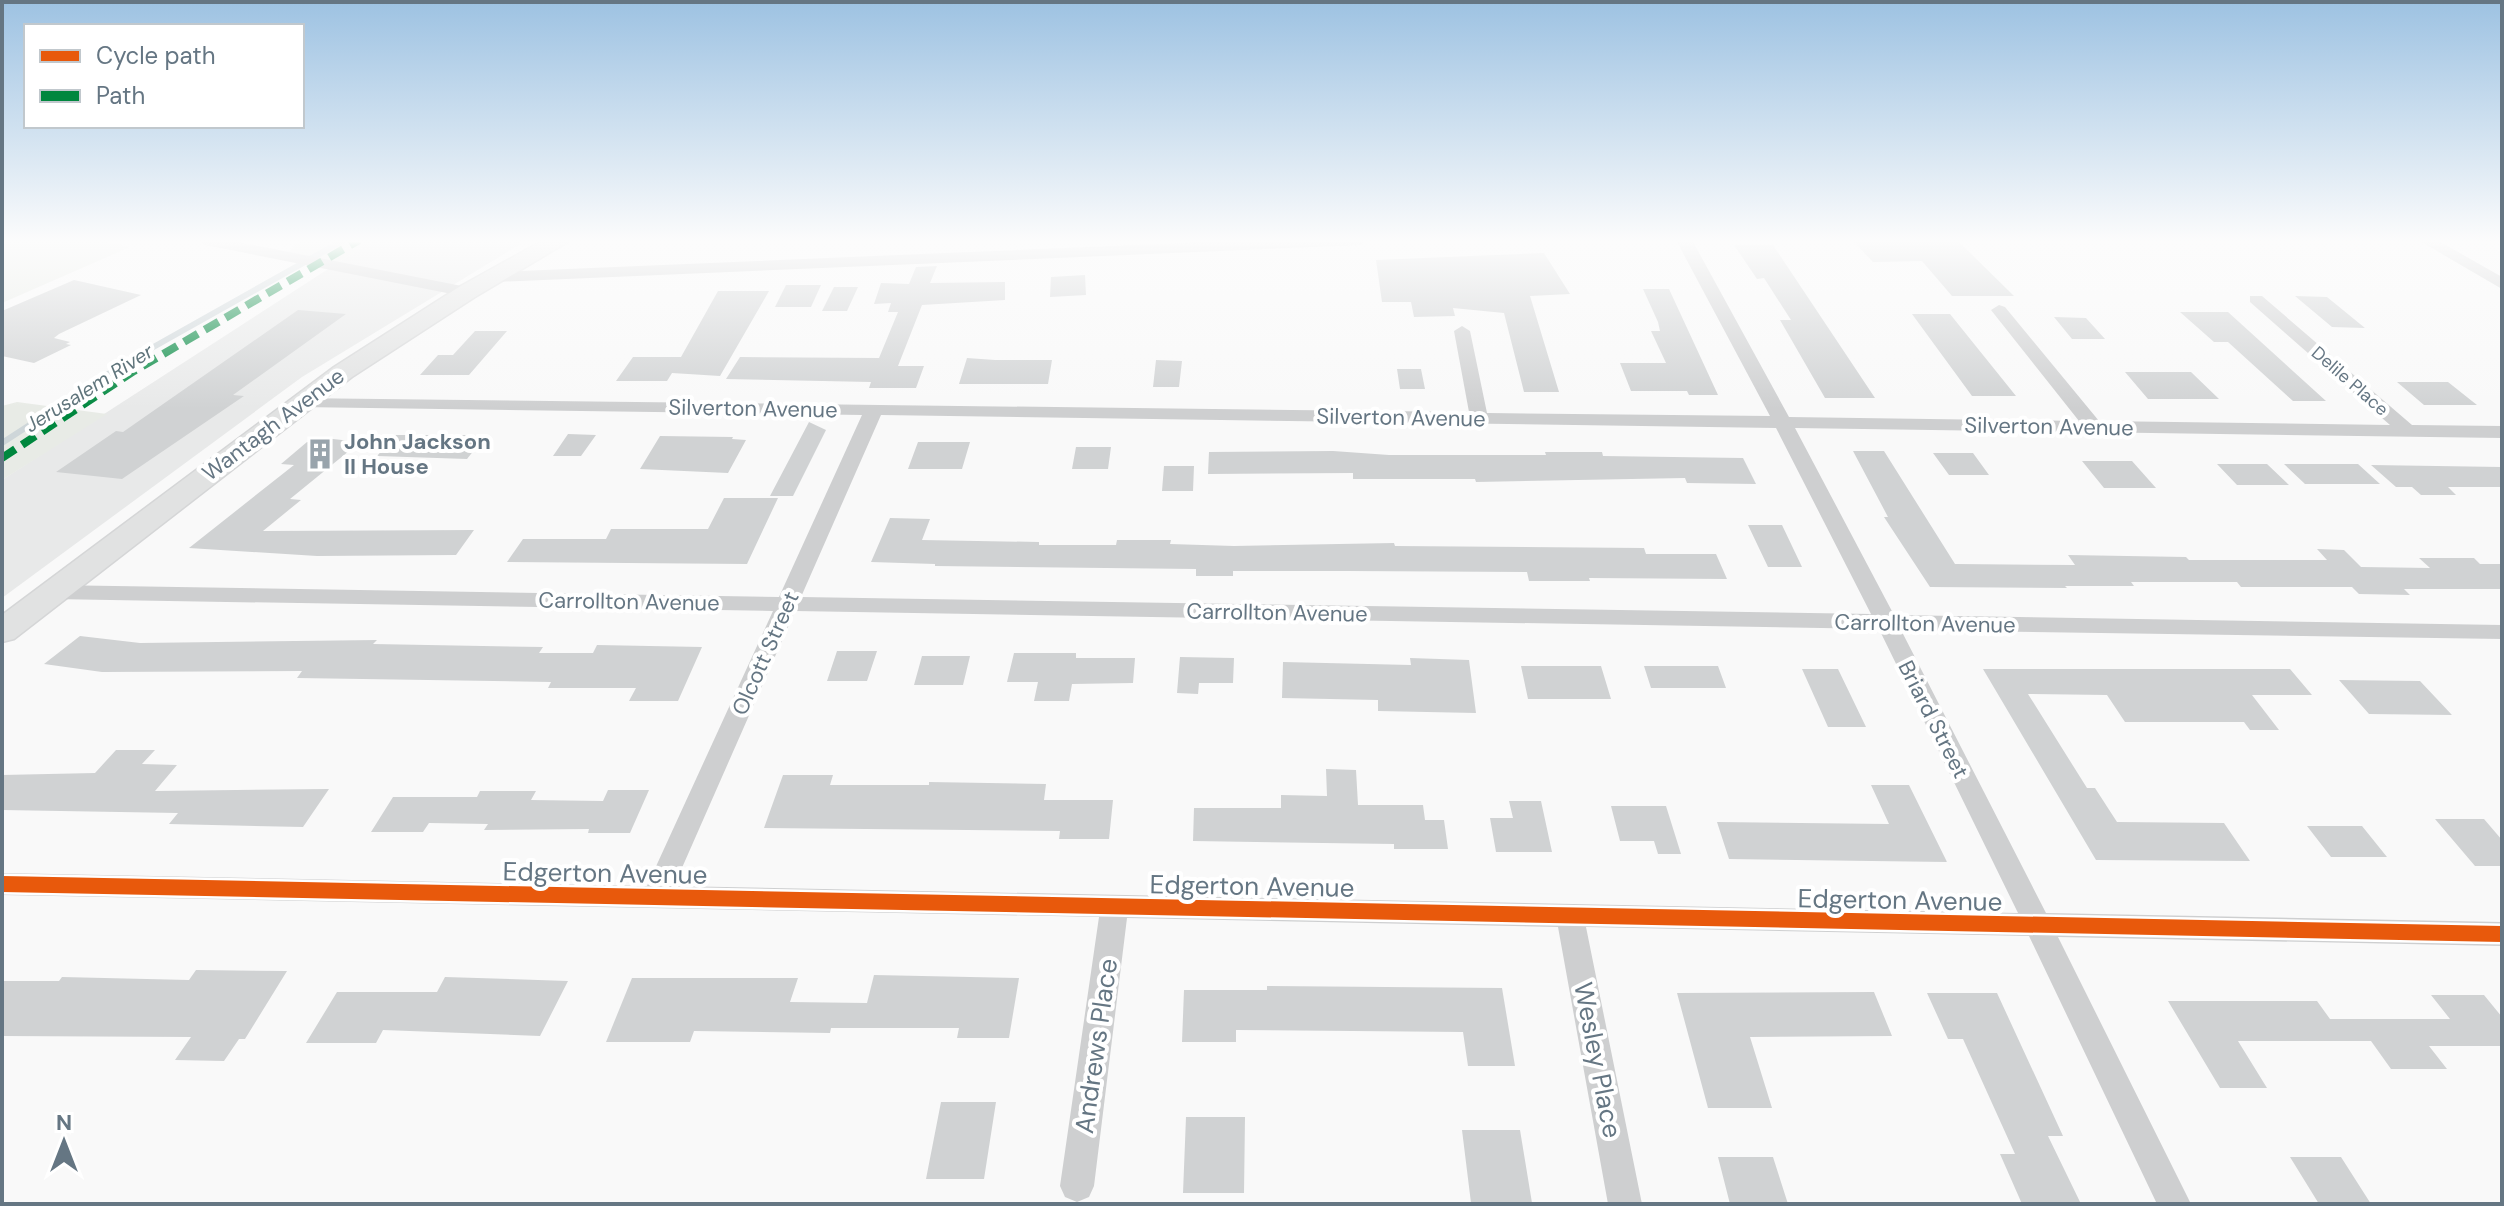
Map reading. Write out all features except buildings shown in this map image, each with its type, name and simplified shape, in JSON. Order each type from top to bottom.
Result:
[{"type":"main road","name":"Wantagh Avenue","points":[[2,631],[300,402],[461,296]]},
{"type":"street","name":"Briard Street","points":[[1715,296],[1785,422],[2038,925],[2174,1204]]},
{"type":"street","name":"Delile Place","points":[[2256,299],[2408,431]]},
{"type":"street","points":[[1999,310],[2094,427]]},
{"type":"street","points":[[1462,331],[1479,418]]},
{"type":"street","name":"Silverton Avenue","points":[[300,402],[2502,432]]},
{"type":"street","name":"Olcott Street","points":[[656,896],[874,410]]},
{"type":"street","name":"Carrollton Avenue","points":[[52,592],[2502,632]]},
{"type":"street","name":"Edgerton Avenue","points":[[2,884],[2502,934]]},
{"type":"street","name":"Andrews Place","points":[[1077,1186],[1115,905]]},
{"type":"street","name":"Wesley Place","points":[[1570,915],[1625,1204]]},
{"type":"shaded area","points":[[2,296],[17,296],[2,303]]},
{"type":"shaded area","points":[[286,296],[435,296],[302,377],[2,598],[2,480]]},
{"type":"shaded area","points":[[17,402],[107,414],[2,480],[2,406]]},
{"type":"waterway","name":"Jerusalem River","points":[[2,443],[125,363],[244,296]]},
{"type":"marked path","points":[[2,458],[134,371],[262,296]]},
{"type":"cycle path","points":[[2,884],[2502,934]]},
{"type":"place","name":"John Jackson II House","points":[[320,454]]}]
